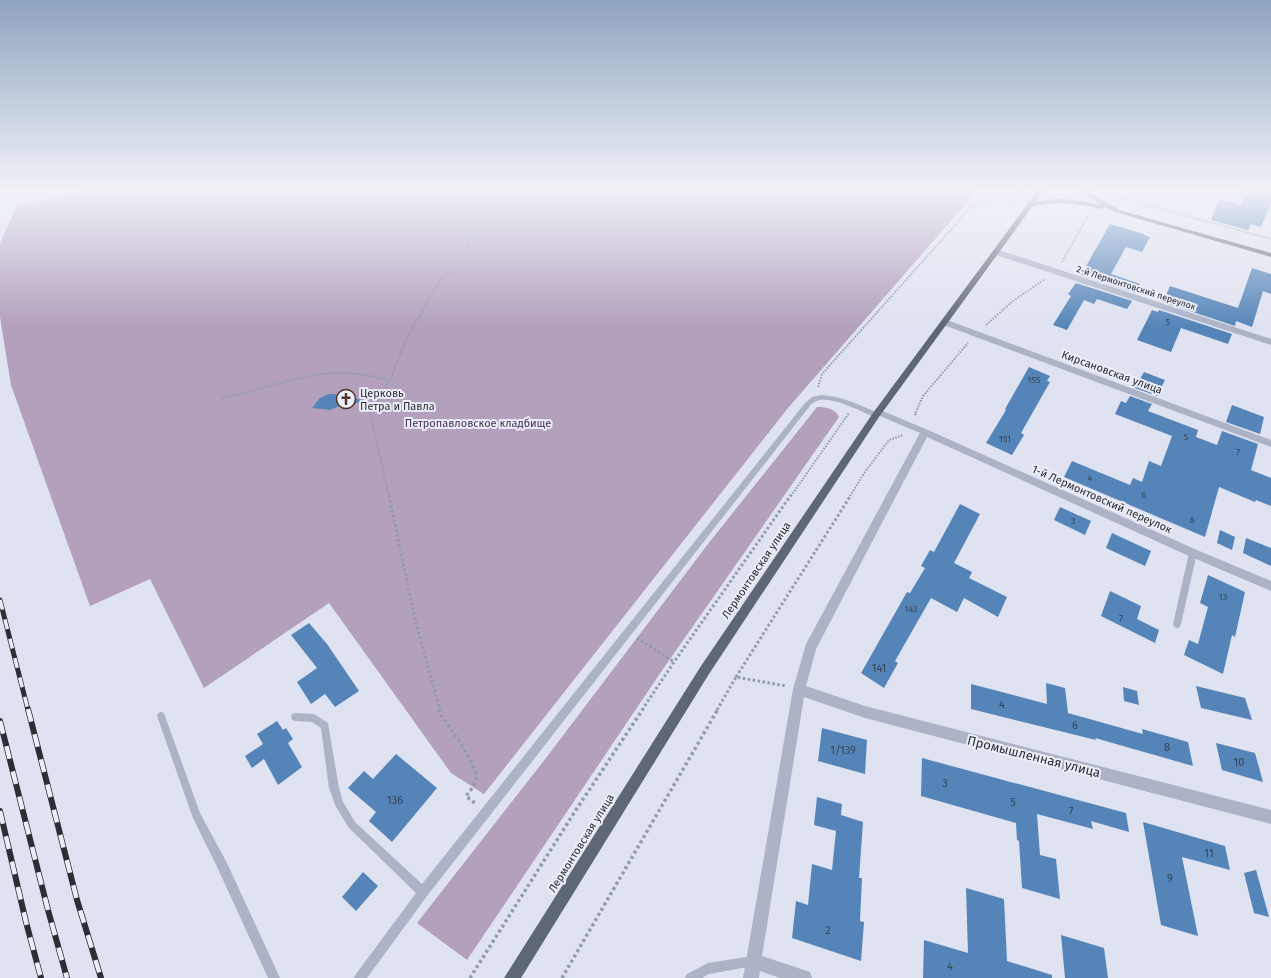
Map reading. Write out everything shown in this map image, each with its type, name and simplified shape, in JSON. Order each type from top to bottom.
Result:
[{"type":"main road","name":"Лермонтовская улица","points":[[512,978],[705,670],[877,414],[1008,236]]},
{"type":"main road","points":[[1205,236],[1271,254]]},
{"type":"street","name":"2-й Лермонтовский переулок","points":[[996,252],[1055,273],[1271,342]]},
{"type":"street","name":"Кирсановская улица","points":[[944,322],[1271,444]]},
{"type":"street","name":"1-й Лермонтовский переулок","points":[[877,414],[925,432],[1193,553],[1271,586]]},
{"type":"street","points":[[751,978],[799,689],[810,648],[925,432]]},
{"type":"street","name":"Промышленная улица","points":[[799,689],[865,712],[1271,817]]},
{"type":"street","points":[[753,961],[804,978]]},
{"type":"lane","points":[[360,978],[423,892],[807,405],[814,399],[835,399],[877,414]]},
{"type":"lane","points":[[1177,624],[1193,553]]},
{"type":"lane","points":[[161,716],[196,816],[223,867],[274,978]]},
{"type":"lane","points":[[295,717],[314,718],[325,726],[334,788],[339,804],[352,826],[423,892]]},
{"type":"lane","points":[[691,978],[708,969],[753,961]]},
{"type":"path","points":[[464,236],[469,244],[465,257],[453,270],[440,280],[436,286],[408,336],[390,380],[370,413],[381,456],[415,620],[441,715],[473,764],[476,777],[473,786],[466,796],[486,812]]},
{"type":"path","points":[[562,978],[736,676],[865,472],[889,440],[898,436],[925,432],[915,414],[924,396],[976,334],[1013,300],[1055,273],[1077,236]]},
{"type":"path","points":[[1258,236],[1271,239]]},
{"type":"path","points":[[222,398],[242,395],[315,376],[347,373],[390,380]]},
{"type":"path","points":[[470,978],[574,813],[674,662],[854,406]]},
{"type":"path","points":[[628,632],[674,662]]},
{"type":"path","points":[[736,676],[799,689]]},
{"type":"green space","name":"Петропавловское кладбище","points":[[3,236],[938,236],[788,408],[484,794],[451,773],[329,603],[204,688],[150,579],[90,606],[11,385],[0,317],[0,243]]},
{"type":"green space","points":[[817,407],[833,410],[839,417],[663,669],[467,960],[417,923],[546,758],[708,544]]},
{"type":"building","points":[[1103,236],[1146,236],[1150,237],[1142,252],[1126,247],[1111,274],[1140,284],[1135,293],[1081,275]]},
{"type":"building","points":[[1252,268],[1271,274],[1271,294],[1263,291],[1252,327],[1236,321],[1235,326],[1163,302],[1170,286],[1238,308]]},
{"type":"building","points":[[1076,283],[1132,301],[1127,309],[1097,299],[1094,304],[1084,300],[1067,330],[1053,325],[1071,296],[1068,294]]},
{"type":"building","points":[[1152,310],[1158,312],[1159,310],[1232,334],[1228,344],[1181,328],[1171,352],[1137,340]]},
{"type":"building","points":[[1029,367],[1050,376],[1047,381],[1050,382],[1021,433],[1024,435],[1012,455],[986,443]]},
{"type":"building","points":[[1144,372],[1165,380],[1157,396],[1135,388]]},
{"type":"building","points":[[329,394],[366,401],[337,407],[330,410],[312,408],[320,398]]},
{"type":"building","points":[[1130,396],[1152,404],[1148,411],[1198,430],[1196,437],[1217,445],[1222,431],[1258,444],[1251,470],[1271,478],[1271,506],[1256,500],[1255,502],[1219,487],[1205,537],[1064,477],[1072,461],[1130,485],[1133,478],[1142,482],[1149,461],[1161,466],[1172,436],[1115,414],[1121,401],[1126,403]]},
{"type":"building","points":[[1232,405],[1264,417],[1260,434],[1226,422]]},
{"type":"building","points":[[960,504],[980,514],[954,563],[972,572],[969,578],[1007,597],[998,617],[964,598],[957,612],[931,598],[895,661],[898,663],[884,688],[861,673],[907,592],[910,593],[925,568],[921,566],[930,550],[934,552]]},
{"type":"building","points":[[1060,507],[1091,521],[1085,535],[1054,520]]},
{"type":"building","points":[[1220,530],[1235,537],[1232,550],[1217,543]]},
{"type":"building","points":[[1112,533],[1151,551],[1145,566],[1106,548]]},
{"type":"building","points":[[1246,538],[1271,548],[1271,566],[1243,553]]},
{"type":"building","points":[[1208,575],[1245,592],[1235,637],[1232,635],[1223,674],[1184,655],[1189,640],[1198,644],[1208,607],[1200,603]]},
{"type":"building","points":[[1110,591],[1141,606],[1137,619],[1159,630],[1155,643],[1101,616]]},
{"type":"building","points":[[309,623],[327,644],[359,691],[335,707],[325,694],[311,704],[297,682],[317,668],[291,635]]},
{"type":"building","points":[[1046,683],[1065,688],[1068,713],[1143,734],[1142,729],[1188,742],[1193,766],[1095,738],[1096,740],[971,709],[971,684],[1047,704]]},
{"type":"building","points":[[1196,686],[1245,698],[1252,720],[1201,708]]},
{"type":"building","points":[[1123,687],[1137,691],[1139,705],[1124,701]]},
{"type":"building","points":[[277,721],[283,730],[286,728],[293,739],[288,743],[302,767],[278,785],[264,759],[252,768],[245,756],[263,744],[257,734]]},
{"type":"building","points":[[822,728],[867,740],[865,774],[818,761]]},
{"type":"building","points":[[1216,743],[1255,753],[1263,782],[1222,770]]},
{"type":"building","points":[[396,754],[437,788],[392,842],[369,821],[376,812],[348,788],[364,771],[373,779]]},
{"type":"building","points":[[922,758],[1126,813],[1129,832],[1091,821],[1093,829],[1037,814],[1040,855],[1056,859],[1060,899],[1022,888],[1019,841],[1017,840],[1016,823],[921,796]]},
{"type":"building","points":[[817,797],[842,804],[841,815],[863,822],[859,878],[862,878],[860,921],[864,922],[861,961],[792,938],[796,901],[808,905],[812,864],[832,870],[836,831],[814,825]]},
{"type":"building","points":[[1143,822],[1225,846],[1230,870],[1182,857],[1198,936],[1161,925]]},
{"type":"building","points":[[1256,870],[1269,917],[1254,913],[1244,873]]},
{"type":"building","points":[[363,872],[378,886],[356,911],[342,897]]},
{"type":"building","points":[[966,888],[1004,899],[1007,961],[1052,975],[1052,978],[923,978],[924,940],[968,953]]},
{"type":"building","points":[[1061,935],[1104,948],[1108,978],[1065,978]]},
{"type":"railway","points":[[0,600],[28,710]]},
{"type":"railway","points":[[28,709],[77,900],[101,978]]},
{"type":"railway","points":[[0,721],[48,910],[67,978]]},
{"type":"railway","points":[[0,811],[26,922],[41,978]]},
{"type":"place","name":"Церковь Петра и Павла","points":[[346,399]]}]
